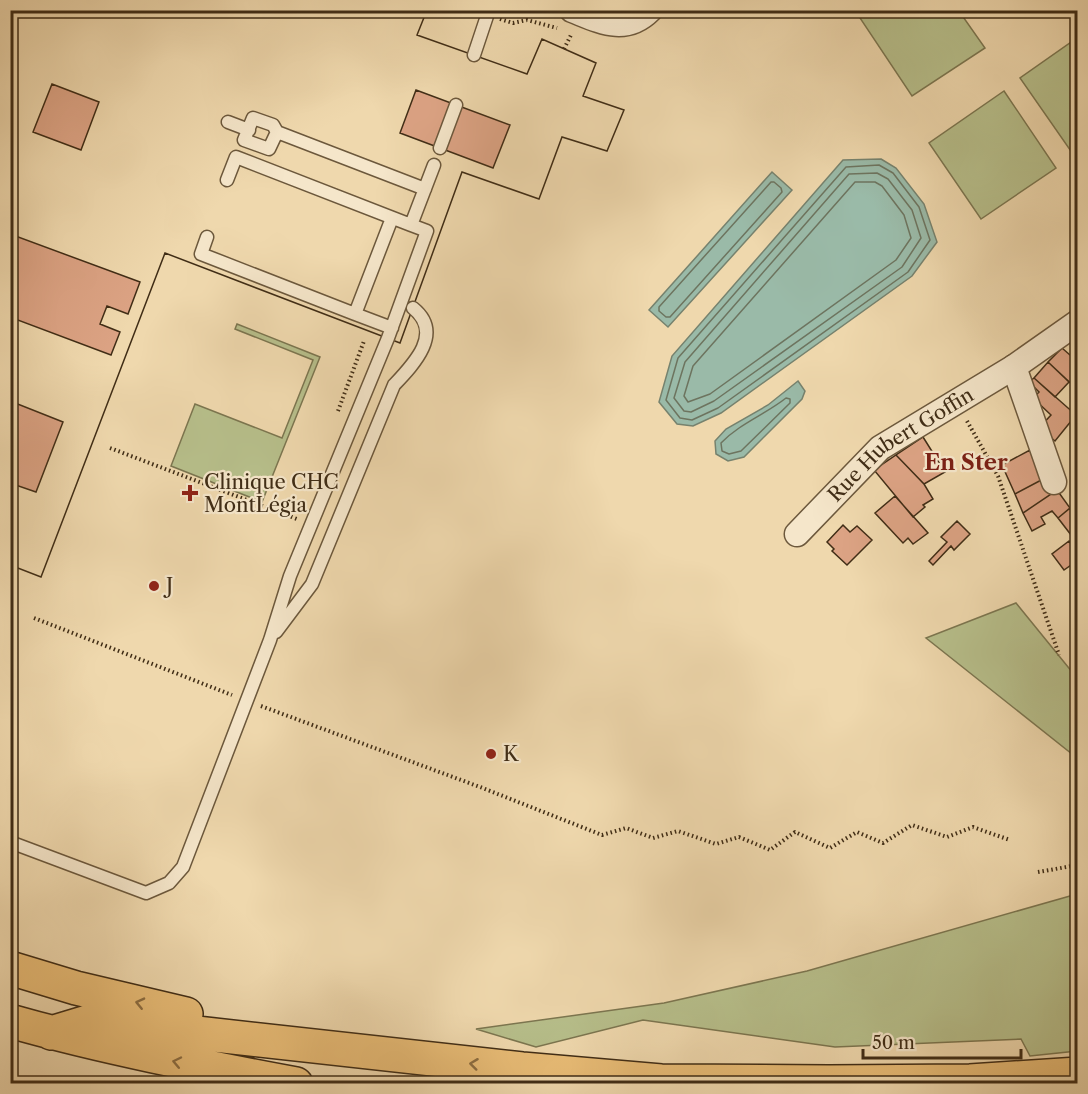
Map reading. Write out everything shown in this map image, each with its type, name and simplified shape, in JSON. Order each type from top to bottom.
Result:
[{"type":"highway","points":[[10,968],[76,988],[361,1051]]},
{"type":"highway","points":[[51,1033],[94,1020],[522,1069],[661,1081],[970,1081],[1077,1074]]},
{"type":"highway","points":[[10,1021],[51,1033],[180,1062],[297,1083]]},
{"type":"street","points":[[572,10],[614,25],[633,23],[650,10]]},
{"type":"street","name":"Rue Hubert Goffin","points":[[797,534],[880,448],[1014,367],[1077,322]]},
{"type":"street","points":[[1014,367],[1054,482]]},
{"type":"lane","points":[[474,56],[489,10]]},
{"type":"lane","points":[[440,148],[456,105]]},
{"type":"lane","points":[[277,132],[269,149],[244,140],[253,118],[273,125],[277,132],[425,189]]},
{"type":"lane","points":[[228,122],[249,129]]},
{"type":"lane","points":[[10,842],[146,893],[169,883],[183,867],[270,640],[290,576],[392,328],[427,231],[236,157],[227,180]]},
{"type":"lane","points":[[411,225],[434,165]]},
{"type":"lane","points":[[355,314],[392,218]]},
{"type":"lane","points":[[207,237],[201,254],[392,328]]},
{"type":"lane","points":[[270,640],[312,584],[394,385],[411,368],[422,352],[428,329],[423,315],[414,308]]},
{"type":"path","points":[[957,402],[998,476],[1059,655]]},
{"type":"path","points":[[110,448],[297,519]]},
{"type":"path","points":[[34,618],[602,835],[626,828],[653,838],[678,831],[716,844],[739,837],[770,850],[795,832],[830,848],[857,832],[883,843],[912,825],[947,837],[973,827],[1010,840]]},
{"type":"path","points":[[1038,872],[1077,866]]},
{"type":"green space","points":[[871,10],[959,11],[985,48],[912,96],[860,18]]},
{"type":"green space","points":[[1077,38],[1078,155],[1075,157],[1020,78]]},
{"type":"green space","points":[[1004,91],[1056,168],[981,219],[929,143]]},
{"type":"green space","points":[[237,324],[320,357],[262,502],[171,466],[195,404],[282,438],[313,360],[235,329]]},
{"type":"green space","points":[[1016,603],[1077,678],[1077,758],[926,638]]},
{"type":"green space","points":[[1077,894],[1077,1051],[1030,1056],[1021,1039],[835,1047],[643,1020],[536,1047],[476,1029],[664,1003],[807,971]]},
{"type":"water","points":[[881,159],[896,168],[924,204],[937,242],[912,276],[721,413],[693,426],[677,424],[659,402],[672,356],[843,160]]},
{"type":"water","points":[[772,172],[792,190],[668,327],[649,310]]},
{"type":"water","points":[[798,381],[805,391],[802,399],[744,457],[728,461],[716,454],[715,441],[726,429],[768,405]]},
{"type":"building","points":[[10,10],[427,10],[417,35],[527,74],[542,39],[596,63],[583,96],[624,110],[607,151],[562,137],[539,199],[462,172],[400,343],[165,253],[41,577],[10,565],[10,483],[36,492],[63,422],[10,401],[10,317],[111,355],[120,332],[100,324],[107,306],[128,314],[140,282],[10,234]],"holes":[[[52,84],[99,102],[81,150],[33,132]],[[416,90],[510,125],[493,168],[400,133]]]},
{"type":"building","points":[[10,10],[427,10],[417,35],[527,74],[542,39],[596,63],[583,96],[624,110],[607,151],[562,137],[539,199],[462,172],[400,343],[165,253],[41,577],[10,565]]},
{"type":"building","points":[[1062,348],[1078,362],[1078,390],[1048,362]]},
{"type":"building","points":[[1048,362],[1069,382],[1055,397],[1034,378]]},
{"type":"building","points":[[1034,378],[1076,415],[1055,441],[1039,428],[1051,415],[1033,398],[1039,392],[1029,382]]},
{"type":"building","points":[[923,437],[945,472],[924,484],[896,455]]},
{"type":"building","points":[[1030,450],[1047,477],[1015,494],[1002,465]]},
{"type":"building","points":[[896,455],[924,484],[933,499],[923,505],[925,507],[913,517],[874,470]]},
{"type":"building","points":[[1047,477],[1057,490],[1023,513],[1015,494]]},
{"type":"building","points":[[1057,490],[1070,508],[1058,518],[1052,511],[1041,517],[1045,524],[1032,531],[1023,513]]},
{"type":"building","points":[[895,496],[928,533],[913,544],[908,538],[903,543],[875,513]]},
{"type":"building","points":[[1070,508],[1078,517],[1078,544],[1058,518]]},
{"type":"building","points":[[957,521],[970,534],[954,550],[951,546],[933,565],[929,561],[947,542],[941,537]]},
{"type":"building","points":[[843,525],[850,532],[857,526],[872,540],[847,565],[832,551],[834,549],[827,542]]},
{"type":"building","points":[[1069,541],[1078,553],[1078,560],[1064,570],[1052,554]]},
{"type":"place","name":"Clinique CHC MontLégia","points":[[190,493]]},
{"type":"place","name":"J","points":[[154,586]]},
{"type":"place","name":"K","points":[[491,754]]},
{"type":"district","name":"En Ster","points":[[966,462]]}]
